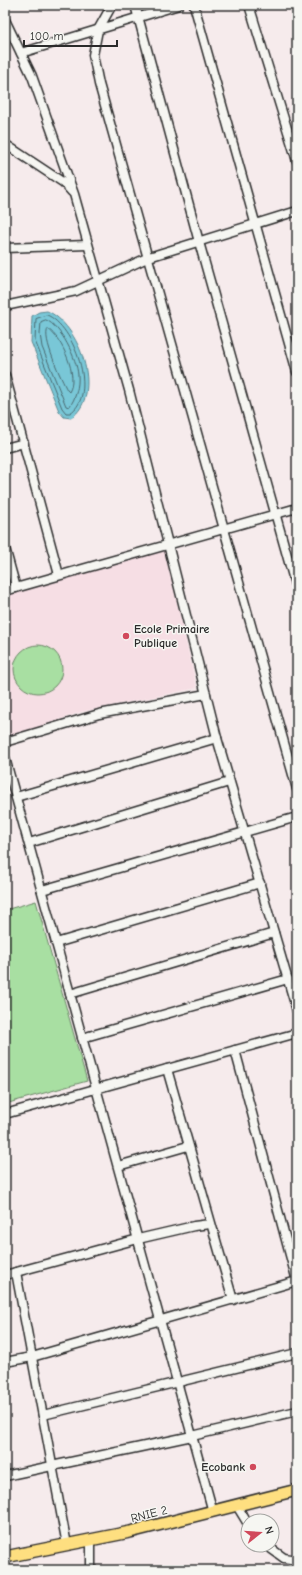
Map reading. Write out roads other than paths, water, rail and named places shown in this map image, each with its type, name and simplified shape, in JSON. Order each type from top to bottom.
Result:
[{"type":"main road","name":"RNIE 2","points":[[5,1557],[91,1540],[214,1512],[297,1490]]},
{"type":"street","points":[[112,5],[98,30],[93,55],[94,62],[297,789]]},
{"type":"street","points":[[135,5],[199,242],[297,591]]},
{"type":"street","points":[[21,53],[178,5]]},
{"type":"street","points":[[194,5],[297,372]]},
{"type":"street","points":[[249,5],[297,161]]},
{"type":"street","points":[[5,20],[32,76],[74,194],[131,397],[167,544],[229,782],[297,1011]]},
{"type":"street","points":[[5,144],[64,184],[74,194]]},
{"type":"street","points":[[5,306],[76,291],[149,257],[297,211]]},
{"type":"street","points":[[5,248],[88,245]]},
{"type":"street","points":[[5,375],[59,575]]},
{"type":"street","points":[[5,448],[24,443]]},
{"type":"street","points":[[5,591],[297,508]]},
{"type":"street","points":[[5,548],[16,588]]},
{"type":"street","points":[[5,742],[99,714],[206,694]]},
{"type":"street","points":[[16,797],[217,738]]},
{"type":"street","points":[[5,758],[214,1512]]},
{"type":"street","points":[[29,843],[229,782]]},
{"type":"street","points":[[42,890],[297,817]]},
{"type":"street","points":[[56,943],[260,883]]},
{"type":"street","points":[[70,994],[274,933]]},
{"type":"street","points":[[82,1038],[288,979]]},
{"type":"street","points":[[5,1114],[297,1033]]},
{"type":"street","points":[[5,1362],[32,1357],[297,1281],[235,1050]]},
{"type":"street","points":[[167,1069],[210,1224],[233,1300]]},
{"type":"street","points":[[118,1166],[188,1146]]},
{"type":"street","points":[[5,1275],[138,1239],[194,1226],[210,1224]]},
{"type":"street","points":[[16,1272],[67,1545]]},
{"type":"street","points":[[43,1415],[297,1353]]},
{"type":"street","points":[[5,1476],[192,1436],[297,1411]]},
{"type":"street","points":[[237,1506],[241,1513]]},
{"type":"street","points":[[91,1540],[91,1570]]},
{"type":"street","points":[[277,1553],[284,1558],[297,1560]]},
{"type":"water","points":[[47,311],[59,318],[69,330],[78,344],[84,360],[87,377],[86,393],[81,407],[71,418],[64,417],[59,411],[31,342],[32,316],[39,312]]},
{"type":"place","name":"Ecole Primaire Publique","points":[[126,636]]},
{"type":"place","name":"Ecobank","points":[[253,1467]]}]
